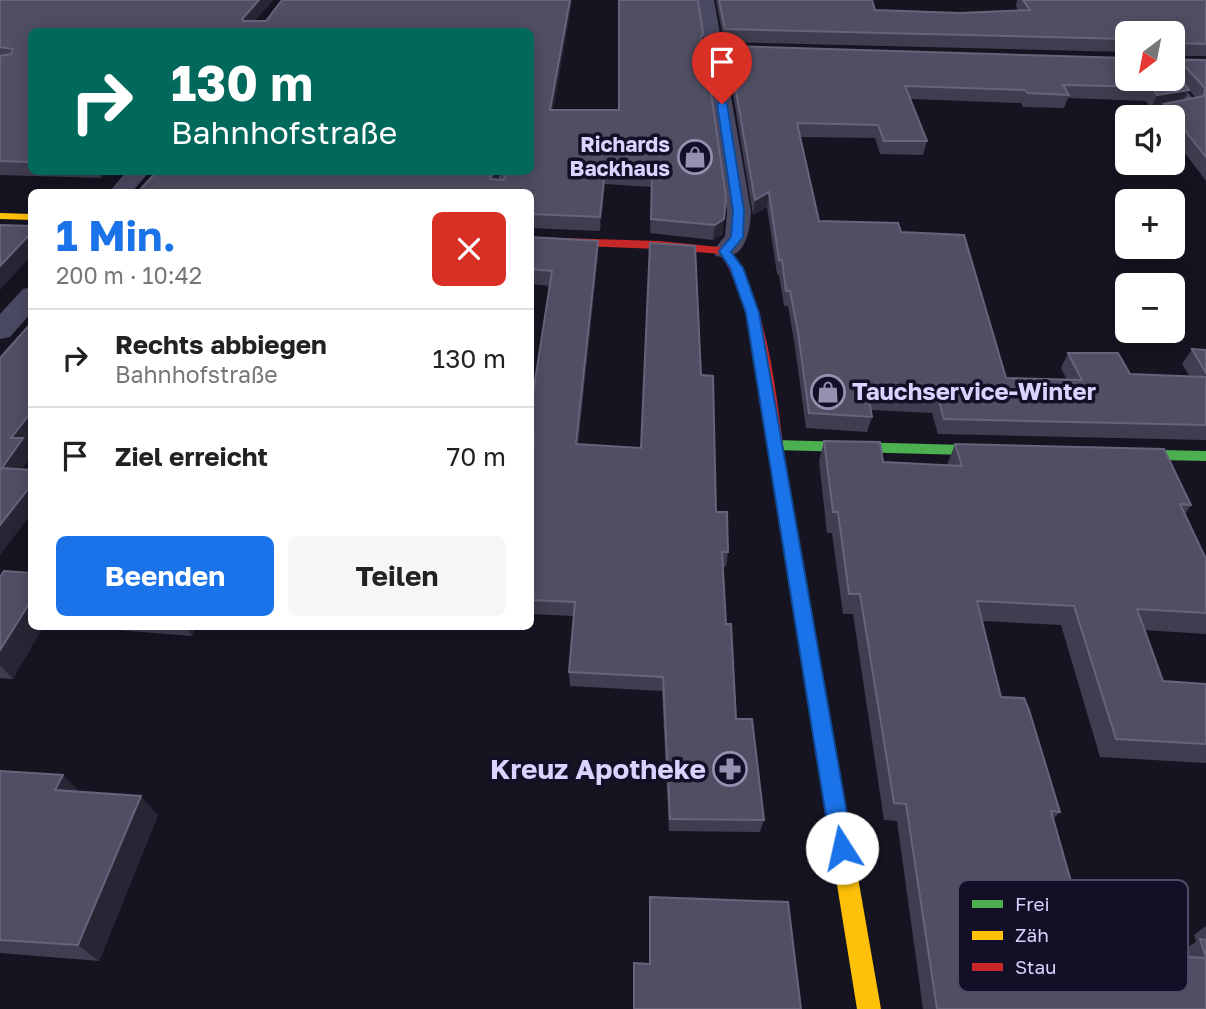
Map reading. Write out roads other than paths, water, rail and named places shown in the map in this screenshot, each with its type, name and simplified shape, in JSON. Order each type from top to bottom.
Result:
[{"type":"street","points":[[706,0],[739,211],[737,237],[725,251]]},
{"type":"street","points":[[713,50],[796,52]]},
{"type":"street","points":[[1185,64],[1206,65]]},
{"type":"street","points":[[123,189],[135,175]]},
{"type":"street","points":[[0,216],[28,217]]},
{"type":"street","points":[[534,240],[659,245],[725,251],[737,268],[752,313],[869,1009]]},
{"type":"street","points":[[0,331],[28,300]]},
{"type":"street","points":[[774,445],[1025,452]]},
{"type":"street","points":[[1095,453],[1206,456]]},
{"type":"lane","points":[[1182,91],[1192,103],[1192,107],[1185,108]]},
{"type":"place","name":"Richards Backhaus","points":[[695,157]]},
{"type":"place","name":"Tauchservice-Winter","points":[[828,392]]},
{"type":"place","name":"Kreuz Apotheke","points":[[730,769]]}]
